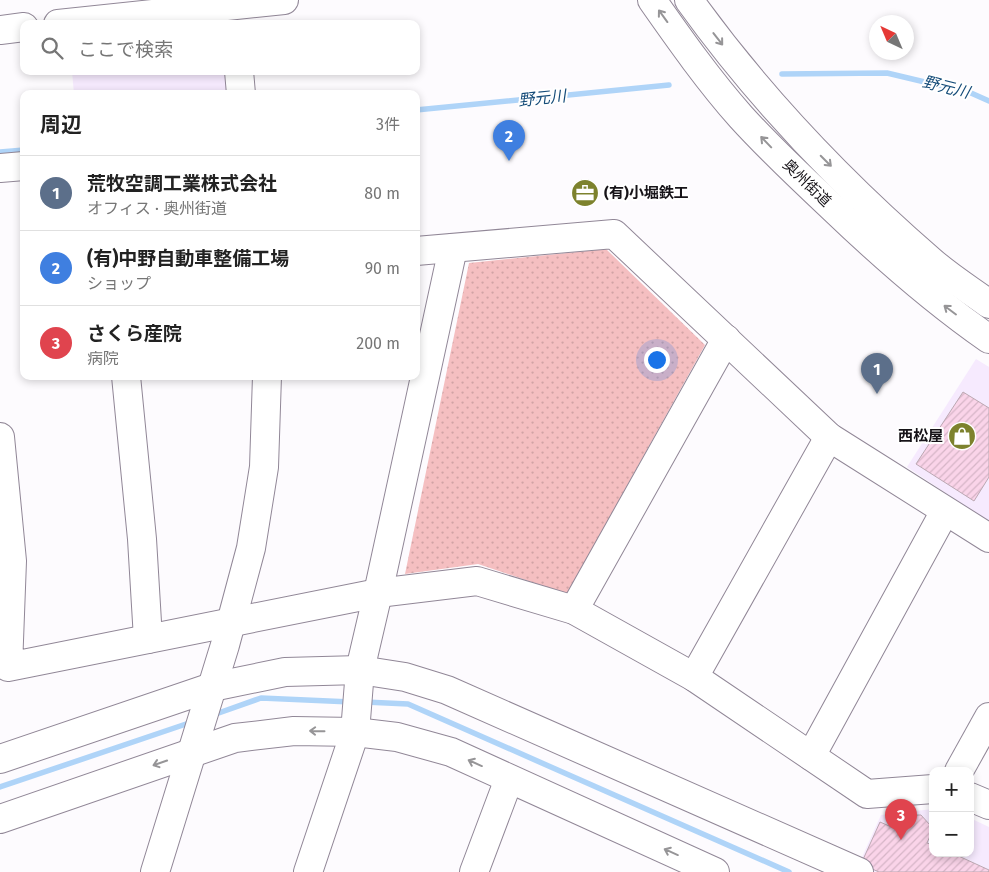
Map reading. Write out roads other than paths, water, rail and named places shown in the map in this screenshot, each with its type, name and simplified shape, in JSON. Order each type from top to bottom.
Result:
[{"type":"main road","points":[[129,20],[235,14],[284,0]]},
{"type":"main road","name":"奥州街道","points":[[652,0],[694,58],[741,116],[800,177],[866,240],[916,284],[989,339]]},
{"type":"main road","name":"奥州街道","points":[[689,0],[716,37],[761,92],[821,157],[932,262],[989,304]]},
{"type":"main road","points":[[0,30],[20,28]]},
{"type":"main road","points":[[239,75],[241,90]]},
{"type":"main road","points":[[0,168],[20,166]]},
{"type":"main road","points":[[420,251],[614,234],[829,437],[989,538]]},
{"type":"main road","points":[[308,872],[355,732],[360,670],[453,248]]},
{"type":"main road","points":[[574,610],[726,339]]},
{"type":"main road","points":[[126,380],[142,539],[148,639]]},
{"type":"main road","points":[[154,872],[231,623],[251,548],[264,468],[267,380]]},
{"type":"main road","points":[[0,437],[6,560],[8,667],[378,593],[477,581],[574,610],[694,677],[867,794],[929,789]]},
{"type":"main road","points":[[694,677],[829,437]]},
{"type":"main road","points":[[811,756],[946,510]]},
{"type":"main road","points":[[0,759],[212,686],[285,672],[360,670],[405,677],[446,690],[859,872]]},
{"type":"main road","points":[[961,767],[989,717]]},
{"type":"main road","points":[[0,819],[235,738],[294,731],[355,732],[397,737],[451,752],[715,872]]},
{"type":"main road","points":[[474,872],[509,778]]},
{"type":"main road","points":[[974,799],[989,805]]},
{"type":"waterway","name":"野元川","points":[[782,74],[887,73],[971,93],[989,101]]},
{"type":"waterway","name":"野元川","points":[[420,110],[669,85]]},
{"type":"waterway","name":"野元川","points":[[0,152],[20,150]]},
{"type":"waterway","points":[[213,715],[261,698],[351,702]]},
{"type":"waterway","points":[[365,702],[408,704],[789,872]]},
{"type":"waterway","points":[[0,787],[192,722]]},
{"type":"place","name":"(有)中野自動車整備工場","points":[[509,161]]},
{"type":"place","name":"(有)小堀鉄工","points":[[585,193]]},
{"type":"place","name":"荒牧空調工業株式会社","points":[[877,394]]},
{"type":"place","name":"西松屋","points":[[962,436]]},
{"type":"place","name":"さくら産院","points":[[901,840]]}]
